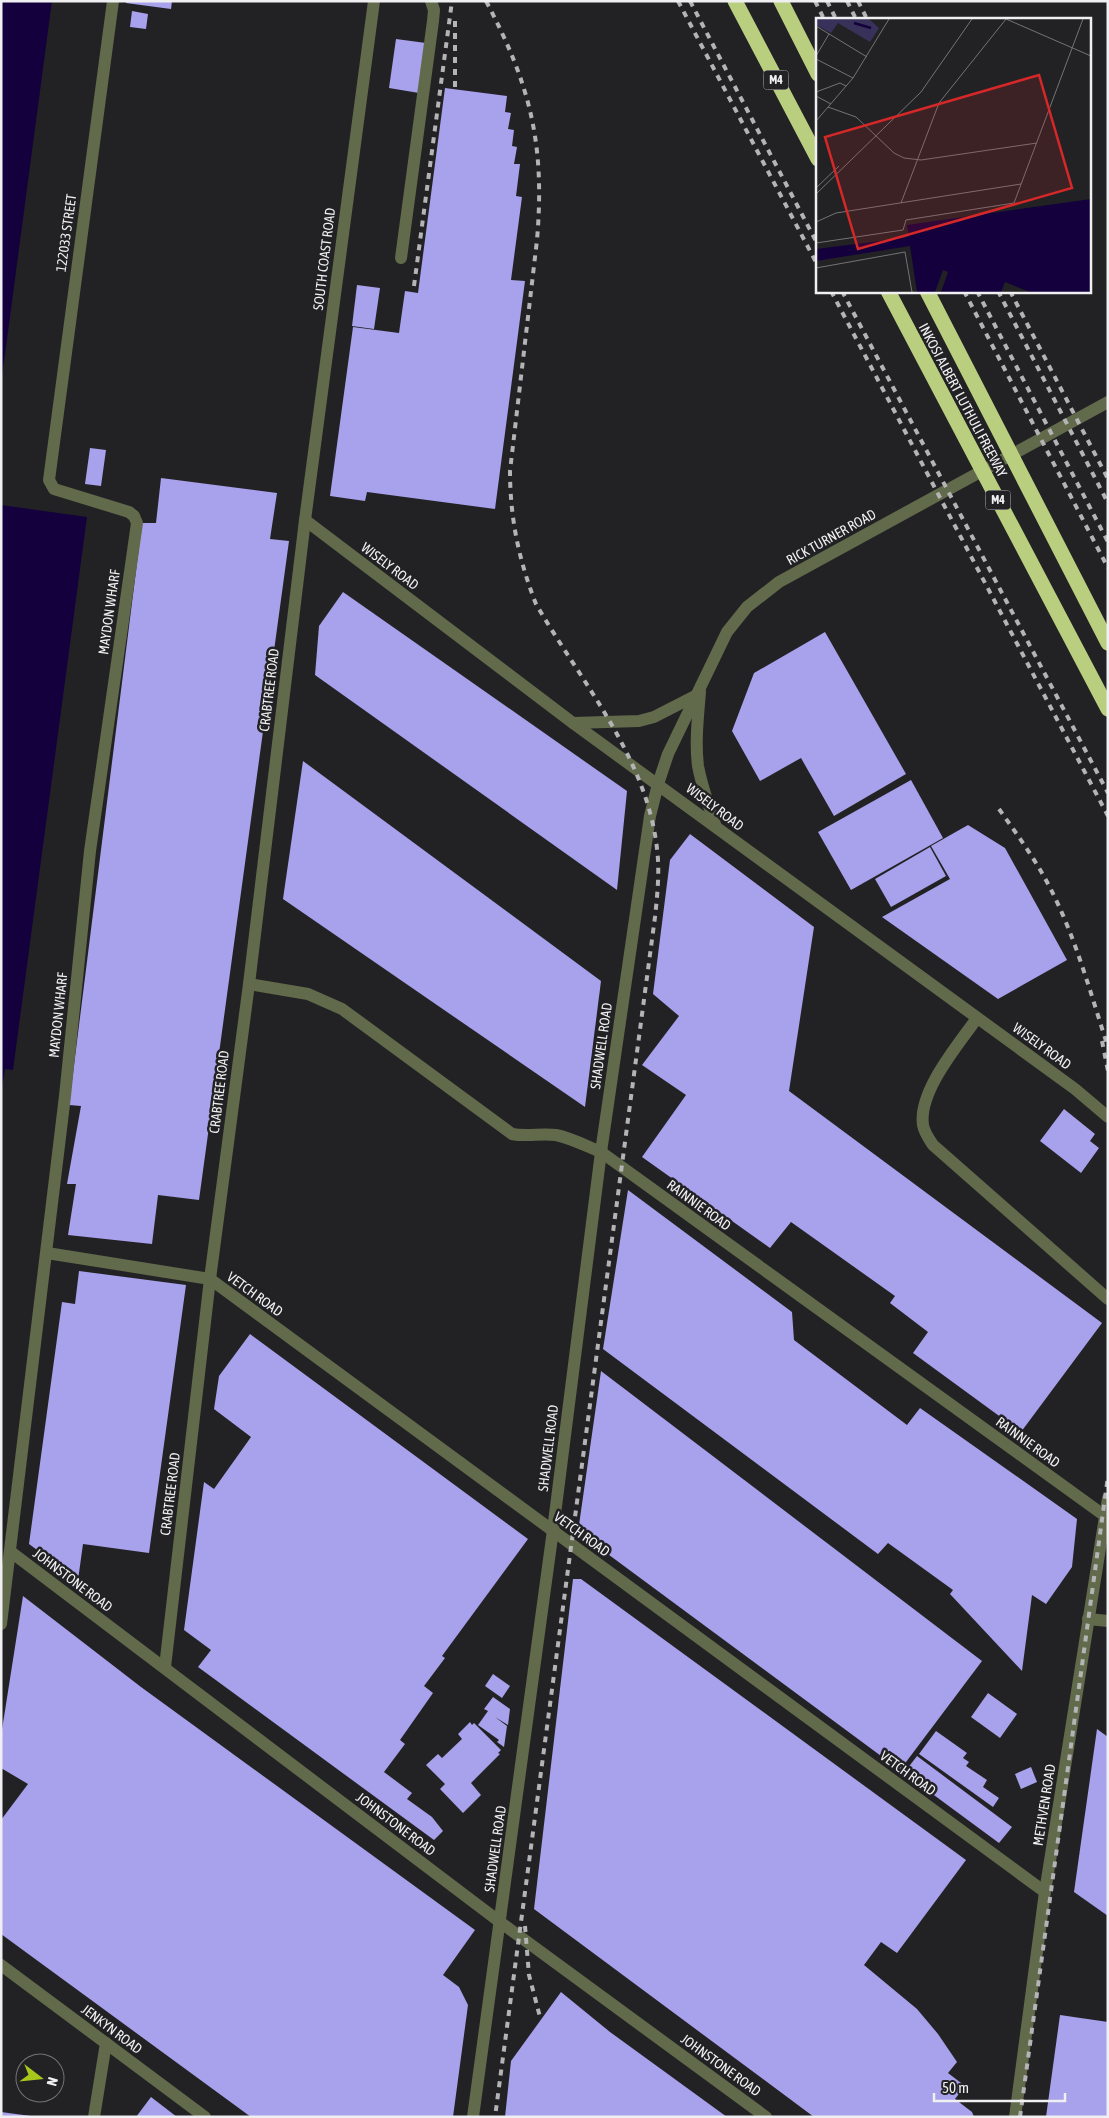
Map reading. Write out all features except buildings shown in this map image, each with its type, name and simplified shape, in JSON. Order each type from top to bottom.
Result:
[{"type":"highway","name":"M4","points":[[735,1],[816,155]]},
{"type":"highway","points":[[781,1],[816,70]]},
{"type":"highway","name":"INKOSI ALBERT LUTHULI FREEWAY","points":[[889,292],[1108,709]]},
{"type":"highway","name":"INKOSI ALBERT LUTHULI FREEWAY","points":[[927,292],[1108,643]]},
{"type":"street","name":"122033 STREET","points":[[49,468],[113,1]]},
{"type":"street","name":"SOUTH COAST ROAD","points":[[305,520],[374,1]]},
{"type":"street","points":[[401,258],[433,21],[434,10],[430,1]]},
{"type":"street","name":"RICK TURNER ROAD","points":[[658,784],[668,754],[726,632],[748,607],[779,582],[1108,402]]},
{"type":"street","name":"MAYDON WHARF","points":[[1,1624],[47,1253],[90,851],[137,523],[134,516],[126,511],[54,489],[49,480],[49,468]]},
{"type":"street","name":"WISELY ROAD","points":[[305,520],[573,723],[1075,1089],[1108,1118]]},
{"type":"street","name":"CRABTREE ROAD","points":[[165,1667],[210,1280],[249,984],[305,520]]},
{"type":"street","points":[[701,682],[697,743],[698,765],[716,827]]},
{"type":"street","points":[[573,723],[639,721],[654,717],[695,696]]},
{"type":"street","name":"SHADWELL ROAD","points":[[473,2117],[553,1530],[601,1152],[650,816],[658,784]]},
{"type":"street","name":"RAINNIE ROAD","points":[[249,984],[308,994],[342,1009],[512,1134],[524,1137],[554,1135],[569,1138],[601,1152],[1105,1516]]},
{"type":"street","points":[[977,1018],[936,1077],[930,1090],[924,1108],[923,1124],[927,1136],[933,1146],[1108,1299]]},
{"type":"street","name":"VETCH ROAD","points":[[47,1253],[210,1280],[1045,1892]]},
{"type":"street","name":"METHVEN ROAD","points":[[1015,2117],[1045,1892],[1108,1498]]},
{"type":"street","name":"JOHNSTONE ROAD","points":[[11,1552],[500,1922],[766,2117]]},
{"type":"street","points":[[1088,1619],[1108,1622]]},
{"type":"street","name":"JENKYN ROAD","points":[[1,1965],[205,2117]]},
{"type":"street","points":[[94,2117],[106,2043]]},
{"type":"shaded area","points":[[1,1],[52,1],[1,384]]},
{"type":"shaded area","points":[[1,505],[87,517],[13,1070],[5,1069],[1,1093]]},
{"type":"railway","points":[[414,286],[452,1]]},
{"type":"railway","points":[[486,1],[514,61],[524,89],[536,145],[539,175],[537,240],[510,471],[512,506],[520,555],[536,604],[594,695],[629,758],[643,790],[653,824],[658,860],[658,889],[655,917],[495,2117]]},
{"type":"railway","points":[[678,1],[816,262]]},
{"type":"railway","points":[[690,1],[816,241]]},
{"type":"railway","points":[[815,1],[824,18]]},
{"type":"railway","points":[[827,1],[836,18]]},
{"type":"railway","points":[[847,1],[856,18]]},
{"type":"railway","points":[[858,1],[866,18]]},
{"type":"railway","points":[[455,16],[455,87]]},
{"type":"railway","points":[[832,292],[1108,816]]},
{"type":"railway","points":[[843,292],[1108,793]]},
{"type":"railway","points":[[965,292],[1108,568]]},
{"type":"railway","points":[[978,292],[1108,542]]},
{"type":"railway","points":[[999,292],[1108,503]]},
{"type":"railway","points":[[1011,292],[1108,479]]},
{"type":"railway","points":[[999,809],[1036,863],[1057,902],[1081,963],[1108,1047]]},
{"type":"railway","points":[[1102,1041],[1108,1071]]},
{"type":"railway","points":[[1020,2117],[1108,1476]]},
{"type":"railway","points":[[525,1926],[529,1975],[540,2017]]}]
